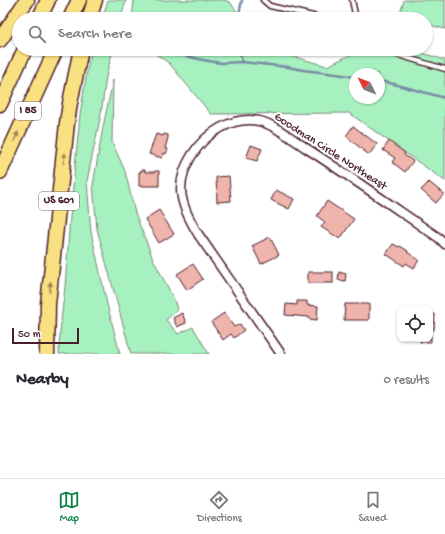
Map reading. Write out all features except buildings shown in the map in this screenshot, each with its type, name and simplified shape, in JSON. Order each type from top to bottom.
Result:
[{"type":"highway","points":[[19,12],[27,0]]},
{"type":"highway","points":[[42,12],[48,0]]},
{"type":"highway","points":[[73,12],[79,0]]},
{"type":"highway","points":[[91,12],[95,0]]},
{"type":"highway","points":[[0,40],[12,22]]},
{"type":"highway","name":"I 85","points":[[0,104],[22,56]]},
{"type":"highway","name":"I 85","points":[[0,172],[53,56]]},
{"type":"highway","name":"US 601","points":[[47,354],[48,304],[67,123],[80,56]]},
{"type":"highway","points":[[39,354],[48,304]]},
{"type":"street","name":"Goodman Circle Northeast","points":[[281,354],[198,234],[184,206],[181,188],[182,178],[186,167],[193,154],[217,129],[235,122],[247,120],[259,121],[270,125],[325,160],[439,238],[445,244]]},
{"type":"lane","points":[[263,0],[270,6],[296,12]]},
{"type":"lane","points":[[353,1],[355,12]]},
{"type":"lane","points":[[401,56],[445,69]]},
{"type":"green space","points":[[108,0],[126,0],[123,12],[104,12]]},
{"type":"green space","points":[[134,0],[224,0],[230,2],[237,12],[133,12]]},
{"type":"green space","points":[[404,0],[445,0],[445,29],[433,26],[433,12],[400,12]]},
{"type":"green space","points":[[90,56],[111,56],[87,181],[91,232],[120,354],[59,354],[80,115]]},
{"type":"green space","points":[[158,56],[291,56],[327,66],[348,56],[432,56],[445,60],[445,181],[349,113],[211,114],[169,63]]},
{"type":"green space","points":[[113,80],[112,142],[125,171],[135,213],[153,259],[174,299],[177,310],[166,320],[178,334],[193,327],[209,354],[131,354],[97,229],[93,185]]},
{"type":"waterway","points":[[239,12],[242,0]]},
{"type":"waterway","points":[[186,56],[221,63],[242,62],[349,76]]},
{"type":"waterway","points":[[241,56],[242,62]]},
{"type":"waterway","points":[[385,82],[445,98]]}]
